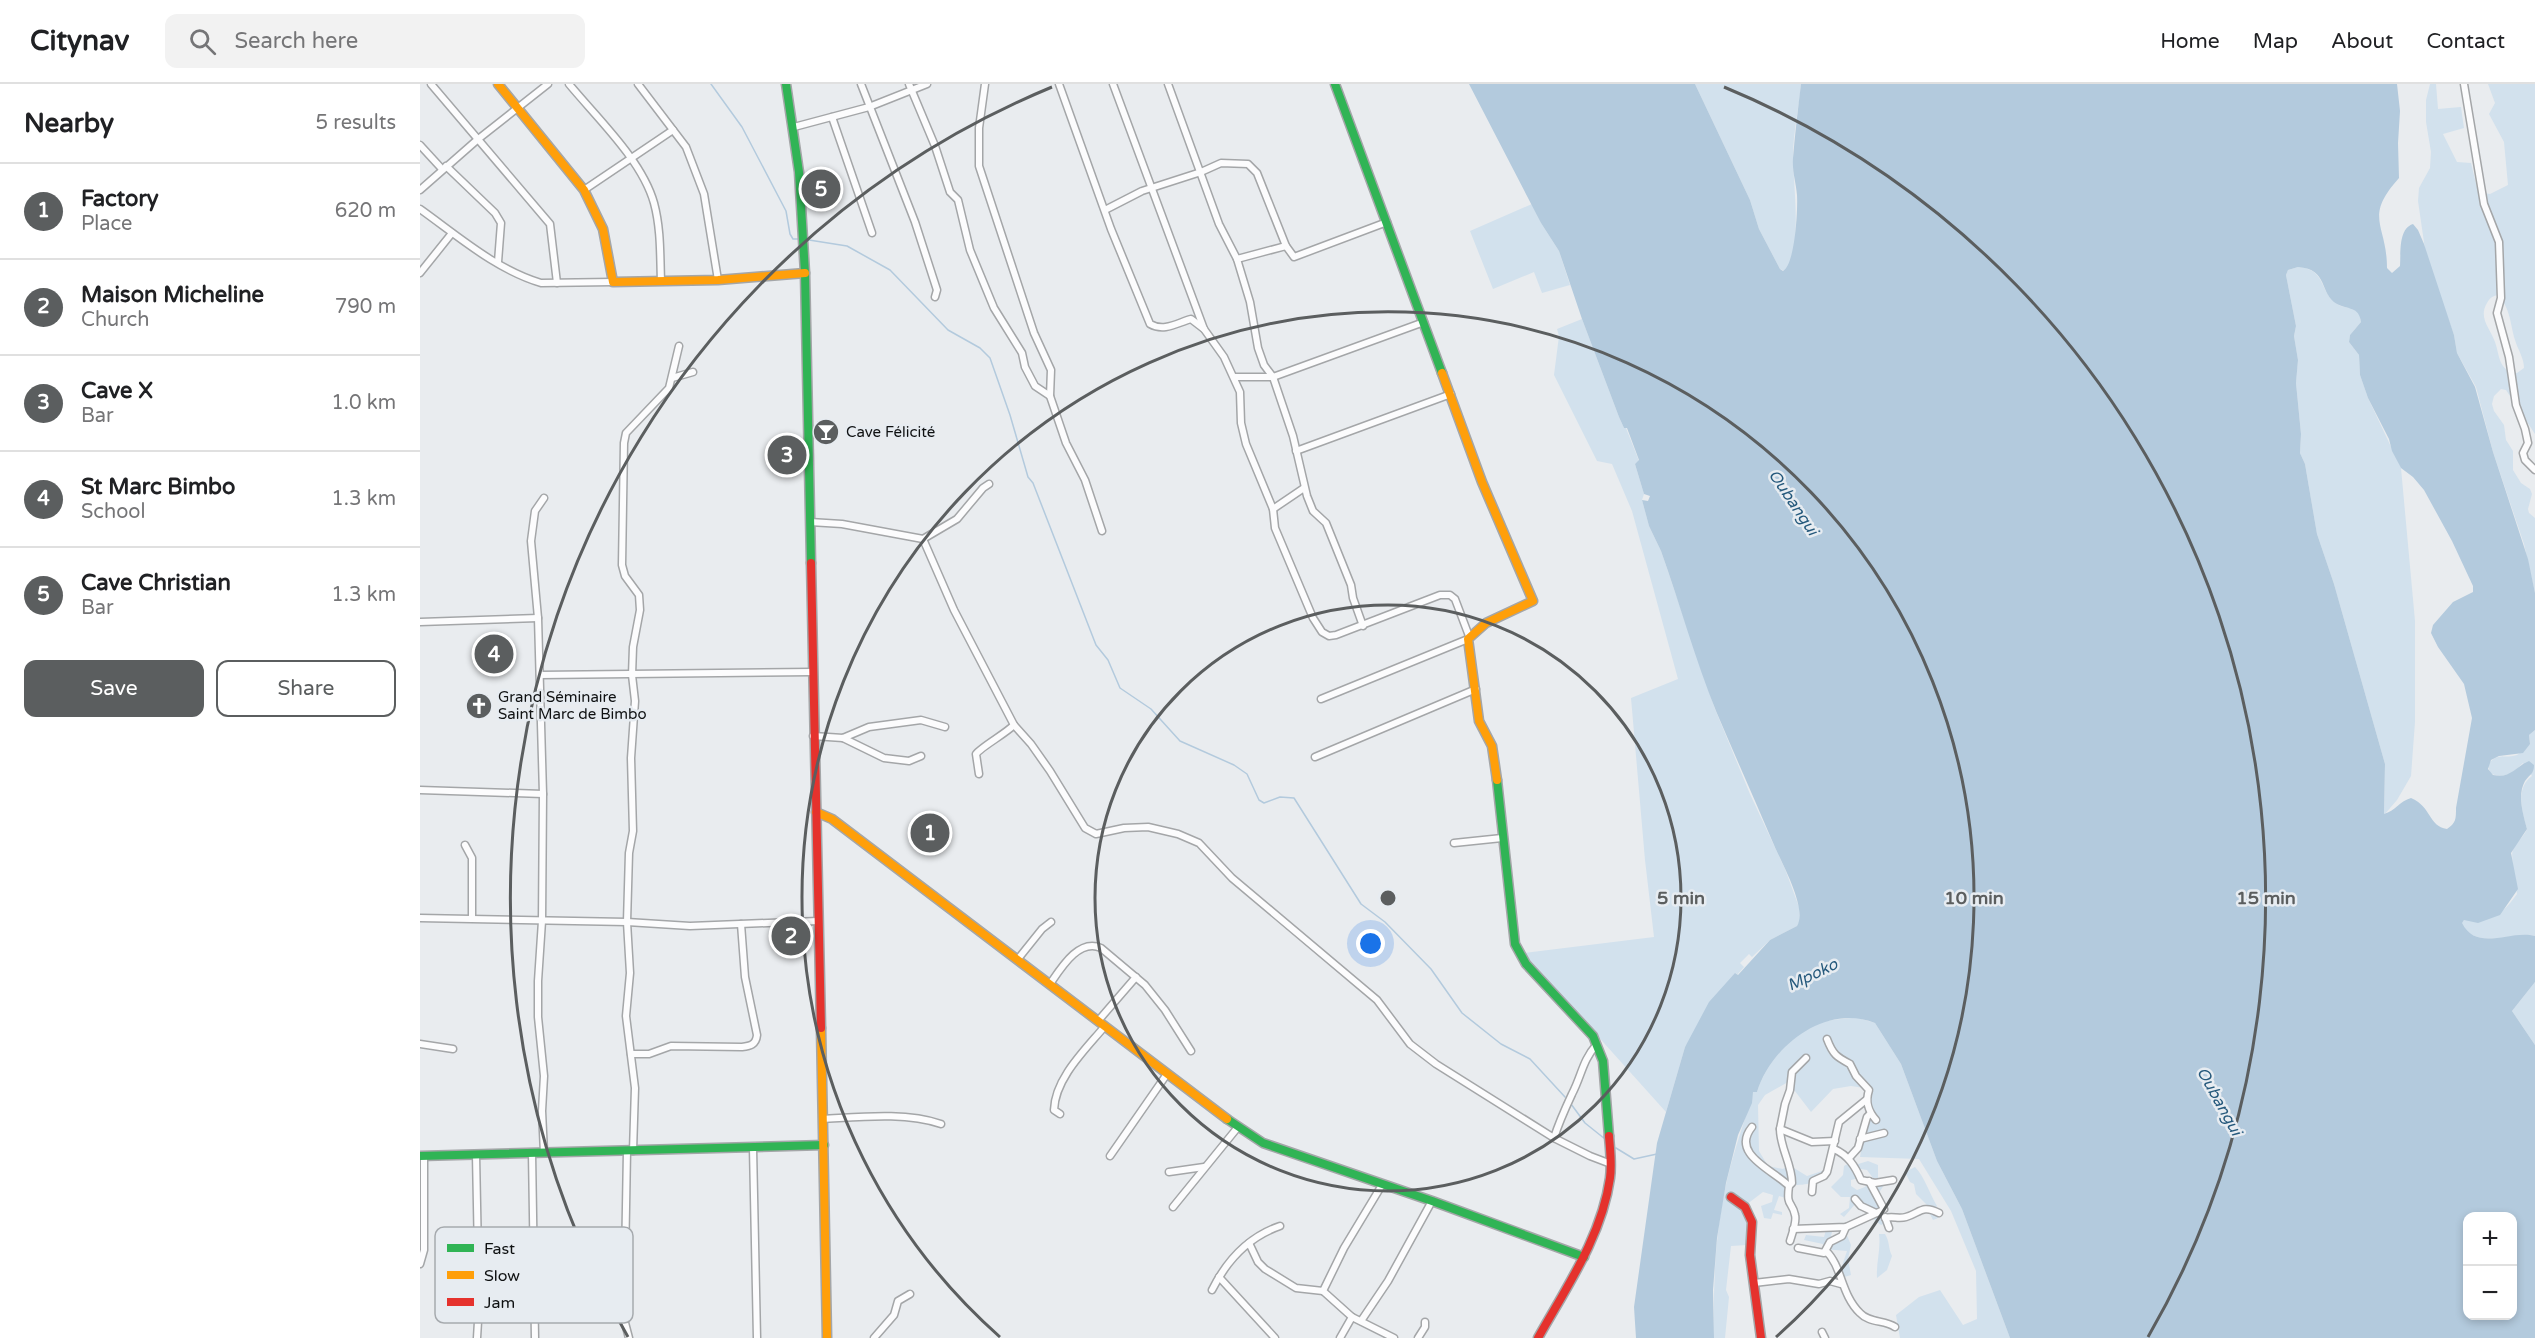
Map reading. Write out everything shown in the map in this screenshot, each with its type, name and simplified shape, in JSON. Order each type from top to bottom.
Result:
[{"type":"street","points":[[431,84],[550,224],[558,283]]},
{"type":"street","points":[[498,84],[584,190],[603,229],[613,282]]},
{"type":"street","points":[[420,190],[444,167],[548,84]]},
{"type":"street","points":[[568,84],[643,176],[654,203],[660,229],[661,281]]},
{"type":"street","points":[[638,84],[686,147],[704,194],[718,280]]},
{"type":"street","points":[[786,84],[800,172],[805,273],[827,1338]]},
{"type":"street","points":[[861,84],[915,222],[938,290],[935,297]]},
{"type":"street","points":[[794,127],[869,106],[910,86],[927,84]]},
{"type":"street","points":[[985,84],[979,128],[979,166],[1034,333],[1051,370],[1050,396],[1066,443],[1085,480],[1102,531]]},
{"type":"street","points":[[1059,84],[1150,324],[1156,328],[1167,328],[1191,319],[1204,329]]},
{"type":"street","points":[[1113,84],[1154,189],[1204,329],[1235,377],[1240,392],[1240,423],[1246,444],[1273,508],[1275,528],[1313,618],[1322,632],[1329,636],[1363,626],[1440,595],[1450,595],[1455,599],[1468,638],[1479,721],[1492,746],[1500,797],[1508,891],[1518,952],[1526,964],[1588,1029],[1597,1044],[1603,1061],[1610,1115],[1611,1164],[1603,1208],[1584,1257],[1538,1338]]},
{"type":"street","points":[[1168,84],[1219,224],[1237,259],[1250,302],[1258,348],[1264,365],[1273,377],[1296,451],[1304,488],[1314,511],[1326,523],[1351,585],[1363,626]]},
{"type":"street","points":[[1322,699],[1468,638],[1486,623],[1533,601],[1482,482],[1335,84]]},
{"type":"street","points":[[2464,84],[2484,204],[2499,242],[2501,298],[2497,313],[2509,357],[2516,405],[2528,443],[2523,453],[2524,460],[2535,470]]},
{"type":"street","points":[[910,86],[935,146],[950,192],[958,200],[970,250],[994,308],[1022,354],[1025,367],[1035,386],[1050,396]]},
{"type":"street","points":[[832,117],[872,233]]},
{"type":"street","points":[[584,190],[673,130]]},
{"type":"street","points":[[420,145],[495,213],[501,223],[498,262]]},
{"type":"street","points":[[1105,210],[1143,191],[1154,189],[1221,163],[1248,164],[1257,173],[1286,246],[1294,257],[1387,222]]},
{"type":"street","points":[[420,209],[472,249],[530,279],[558,283],[718,280],[805,273]]},
{"type":"street","points":[[422,269],[452,233]]},
{"type":"street","points":[[1237,259],[1286,246]]},
{"type":"street","points":[[1235,377],[1273,377],[1424,322]]},
{"type":"street","points":[[627,1227],[635,1088],[626,1016],[630,972],[627,922],[628,853],[633,831],[631,758],[635,701],[632,675],[633,647],[640,610],[639,595],[626,576],[622,565],[624,443],[627,433],[663,395],[672,378],[680,346]]},
{"type":"street","points":[[672,378],[693,372]]},
{"type":"street","points":[[1296,451],[1451,394]]},
{"type":"street","points":[[810,522],[842,524],[923,539],[957,519],[989,484]]},
{"type":"street","points":[[1273,508],[1304,488]]},
{"type":"street","points":[[544,498],[536,511],[531,541],[538,618],[543,794],[542,921],[538,1005],[544,1076],[542,1111],[544,1153]]},
{"type":"street","points":[[923,539],[954,610],[1014,725],[1031,744],[1084,828],[1096,834],[1134,827],[1148,827],[1178,834],[1199,843],[1232,878],[1377,1000],[1410,1044],[1467,1085],[1554,1138],[1611,1164]]},
{"type":"street","points":[[420,622],[538,618]]},
{"type":"street","points":[[540,675],[813,672]]},
{"type":"street","points":[[1316,757],[1476,690]]},
{"type":"street","points":[[843,738],[869,727],[921,720],[945,727]]},
{"type":"street","points":[[979,774],[976,754],[1014,725]]},
{"type":"street","points":[[813,736],[843,738],[884,758],[909,761],[921,756]]},
{"type":"street","points":[[420,790],[543,794]]},
{"type":"street","points":[[816,812],[832,819],[1167,1074],[1263,1143],[1432,1201],[1584,1257]]},
{"type":"street","points":[[1454,843],[1502,838]]},
{"type":"street","points":[[465,845],[472,858],[472,917]]},
{"type":"street","points":[[420,918],[472,917],[690,926],[818,921]]},
{"type":"street","points":[[1018,959],[1042,929],[1051,922]]},
{"type":"street","points":[[631,1054],[649,1054],[671,1046],[742,1047],[750,1046],[755,1042],[757,1035],[745,977],[741,924]]},
{"type":"street","points":[[1050,984],[1079,949],[1095,945],[1136,977],[1165,1010],[1191,1051]]},
{"type":"street","points":[[1060,1114],[1054,1110],[1055,1101],[1066,1076],[1136,977]]},
{"type":"street","points":[[1827,1040],[1832,1052],[1842,1062],[1850,1064],[1856,1076],[1869,1090],[1866,1100],[1870,1114],[1876,1120]]},
{"type":"street","points":[[420,1044],[453,1049]]},
{"type":"street","points":[[1554,1138],[1587,1056],[1597,1044]]},
{"type":"street","points":[[1790,1240],[1795,1213],[1787,1201],[1792,1173],[1780,1129],[1785,1104],[1791,1090],[1792,1072],[1806,1058]]},
{"type":"street","points":[[1110,1156],[1167,1074]]},
{"type":"street","points":[[1812,1192],[1813,1181],[1827,1172],[1839,1122],[1866,1100]]},
{"type":"street","points":[[1849,1158],[1855,1153],[1870,1114]]},
{"type":"street","points":[[823,1119],[888,1117],[930,1120],[941,1124]]},
{"type":"street","points":[[1173,1207],[1238,1127]]},
{"type":"street","points":[[1752,1127],[1745,1138],[1748,1152],[1757,1162],[1789,1186]]},
{"type":"street","points":[[1780,1129],[1812,1142],[1835,1141]]},
{"type":"street","points":[[1860,1139],[1884,1132]]},
{"type":"street","points":[[420,1264],[424,1250],[422,1156],[824,1145]]},
{"type":"street","points":[[753,1148],[757,1338]]},
{"type":"street","points":[[1834,1149],[1849,1158],[1861,1180],[1875,1183],[1893,1179]]},
{"type":"street","points":[[532,1153],[534,1227]]},
{"type":"street","points":[[476,1155],[477,1227]]},
{"type":"street","points":[[1169,1172],[1204,1167]]},
{"type":"street","points":[[1792,1230],[1819,1226],[1846,1227],[1861,1222],[1884,1209],[1869,1181]]},
{"type":"street","points":[[1323,1291],[1344,1248],[1382,1185]]},
{"type":"street","points":[[1731,1197],[1745,1207],[1750,1214],[1750,1255],[1761,1338]]},
{"type":"street","points":[[1855,1199],[1860,1206],[1879,1212],[1885,1218],[1889,1228]]},
{"type":"street","points":[[1361,1321],[1388,1281],[1432,1201]]},
{"type":"street","points":[[1885,1218],[1908,1217],[1918,1209],[1939,1213]]},
{"type":"street","points":[[1212,1290],[1230,1260],[1267,1230],[1281,1226]]},
{"type":"street","points":[[1826,1251],[1830,1242],[1842,1236],[1846,1227]]},
{"type":"street","points":[[1249,1243],[1258,1262],[1265,1269],[1296,1288],[1323,1291],[1352,1317],[1394,1338]]},
{"type":"street","points":[[1798,1248],[1824,1253],[1826,1251]]},
{"type":"street","points":[[1826,1251],[1832,1256],[1841,1284],[1861,1315],[1895,1327]]},
{"type":"street","points":[[1219,1277],[1275,1338]]},
{"type":"street","points":[[1754,1283],[1789,1279],[1819,1284],[1830,1281],[1841,1284]]},
{"type":"street","points":[[874,1338],[894,1316],[898,1301],[910,1294]]},
{"type":"street","points":[[1340,1338],[1352,1317]]},
{"type":"street","points":[[1418,1338],[1425,1327],[1425,1322]]},
{"type":"street","points":[[477,1338],[478,1323]]},
{"type":"street","points":[[535,1323],[535,1338]]},
{"type":"shaded area","points":[[1695,84],[1801,84],[1793,148],[1796,216],[1794,248],[1791,261],[1785,271],[1780,269],[1759,229],[1750,200]]},
{"type":"shaded area","points":[[2430,84],[2436,84],[2438,109],[2461,107],[2464,128],[2443,134],[2457,162],[2471,163],[2478,192],[2490,194],[2508,185],[2504,142],[2489,114],[2495,103],[2488,84],[2535,84],[2535,434],[2506,390],[2501,389],[2494,396],[2492,404],[2504,425],[2506,440],[2513,451],[2513,470],[2532,494],[2528,509],[2535,518],[2535,593],[2524,544],[2493,452],[2476,387],[2457,353],[2454,335],[2426,256],[2418,201],[2419,188],[2430,168],[2431,152],[2426,122],[2426,100]],"holes":[[[2498,295],[2508,311],[2524,364],[2524,368],[2517,373],[2503,366],[2484,318],[2485,308],[2490,299]]]},
{"type":"shaded area","points":[[1532,204],[1559,251],[1570,285],[1542,293],[1534,272],[1493,289],[1470,231]]},
{"type":"shaded area","points":[[2298,267],[2314,272],[2327,294],[2337,304],[2358,312],[2361,322],[2350,335],[2349,342],[2359,355],[2360,375],[2368,398],[2401,468],[2415,621],[2415,722],[2411,776],[2397,800],[2384,815],[2385,764],[2334,584],[2317,534],[2305,464],[2300,453],[2301,434],[2296,383],[2298,360],[2294,336],[2296,326],[2286,275],[2288,270]]},
{"type":"shaded area","points":[[1582,319],[1619,417],[1626,428],[1639,461],[1635,464],[1644,494],[1642,500],[1649,526],[1661,551],[1715,709],[1750,794],[1785,869],[1799,907],[1800,922],[1797,926],[1770,940],[1752,957],[1749,954],[1740,963],[1744,967],[1737,975],[1736,973],[1685,1047],[1666,1112],[1523,953],[1654,937],[1631,698],[1678,679],[1632,511],[1612,464],[1597,461],[1554,375],[1559,336],[1557,329]]},
{"type":"shaded area","points":[[2535,730],[2535,936],[2485,939],[2476,937],[2468,932],[2461,923],[2464,920],[2482,920],[2495,916],[2506,908],[2517,894],[2512,853],[2527,829],[2521,801],[2523,787],[2532,776],[2523,763],[2504,776],[2490,773],[2488,765],[2498,757],[2519,754],[2530,744],[2529,735]]},
{"type":"shaded area","points":[[2535,982],[2535,1045],[2512,1011]]},
{"type":"shaded area","points":[[1855,1017],[1875,1023],[1901,1064],[1937,1161],[1962,1209],[2010,1338],[1900,1338],[1896,1315],[1919,1297],[1940,1290],[1963,1325],[1977,1319],[1976,1271],[1951,1211],[1919,1159],[1860,1157],[1871,1089],[1851,1086],[1833,1089],[1811,1112],[1788,1082],[1765,1095],[1758,1105],[1759,1151],[1768,1166],[1783,1169],[1789,1165],[1807,1176],[1825,1170],[1811,1183],[1792,1185],[1786,1198],[1779,1196],[1774,1210],[1782,1212],[1782,1215],[1773,1213],[1771,1219],[1764,1218],[1761,1206],[1772,1202],[1773,1195],[1763,1192],[1742,1208],[1748,1222],[1747,1245],[1731,1246],[1726,1290],[1729,1297],[1725,1338],[1714,1338],[1717,1239],[1723,1200],[1753,1091],[1757,1092],[1767,1069],[1775,1058],[1804,1031],[1827,1021]]},
{"type":"shaded area","points":[[1853,1161],[1855,1165],[1868,1161],[1878,1165],[1878,1178],[1873,1178],[1867,1170],[1861,1169],[1858,1172],[1859,1178],[1851,1180],[1851,1186],[1857,1190],[1865,1187],[1868,1182],[1886,1182],[1876,1197],[1883,1209],[1880,1211],[1886,1223],[1881,1225],[1867,1214],[1859,1197],[1854,1197],[1856,1203],[1844,1217],[1840,1214],[1849,1208],[1850,1197],[1841,1197],[1831,1187],[1843,1175],[1844,1166]]},
{"type":"shaded area","points":[[1915,1167],[1937,1206],[1935,1209],[1938,1218],[1933,1220],[1930,1214],[1932,1210],[1916,1194],[1914,1184],[1910,1182],[1905,1172]]},
{"type":"shaded area","points":[[1827,1227],[1833,1228],[1831,1236],[1841,1239],[1846,1233],[1851,1245],[1848,1259],[1851,1275],[1841,1278],[1839,1271],[1847,1251],[1823,1249],[1823,1244],[1804,1240],[1806,1235],[1824,1237]]},
{"type":"shaded area","points":[[1879,1234],[1885,1234],[1892,1256],[1887,1270],[1877,1278],[1879,1245]]},
{"type":"water","points":[[1469,84],[1695,84],[1750,200],[1759,229],[1783,271],[1790,259],[1796,224],[1797,195],[1793,158],[1801,84],[2397,84],[2400,111],[2399,178],[2388,192],[2379,212],[2387,268],[2392,273],[2400,266],[2403,236],[2408,227],[2413,224],[2424,244],[2454,335],[2457,353],[2475,387],[2493,452],[2528,559],[2535,593],[2535,730],[2529,735],[2530,744],[2523,753],[2499,756],[2491,760],[2488,769],[2493,775],[2499,776],[2508,774],[2529,761],[2534,765],[2521,792],[2521,805],[2527,829],[2511,853],[2518,889],[2500,915],[2478,923],[2464,920],[2462,923],[2468,932],[2476,937],[2535,936],[2535,982],[2512,1011],[2535,1045],[2535,1338],[2010,1338],[1962,1209],[1937,1161],[1901,1064],[1875,1023],[1856,1018],[1838,1019],[1820,1024],[1803,1033],[1774,1059],[1757,1092],[1753,1092],[1752,1103],[1738,1135],[1726,1183],[1717,1238],[1713,1290],[1714,1338],[1636,1338],[1634,1307],[1657,1143],[1685,1047],[1709,1002],[1735,973],[1738,975],[1770,940],[1797,926],[1799,909],[1792,886],[1708,691],[1661,551],[1649,526],[1642,500],[1648,501],[1650,496],[1644,494],[1635,464],[1639,460],[1627,428],[1624,428],[1619,417],[1559,251],[1541,223]],"holes":[[[2298,267],[2308,269],[2319,277],[2331,300],[2358,313],[2361,322],[2350,335],[2349,342],[2359,355],[2360,375],[2368,398],[2401,468],[2424,490],[2473,586],[2473,592],[2453,602],[2433,625],[2431,633],[2464,684],[2472,718],[2456,818],[2447,829],[2436,824],[2423,806],[2411,798],[2384,814],[2385,764],[2334,584],[2317,534],[2305,464],[2300,453],[2301,434],[2296,383],[2298,360],[2294,336],[2296,326],[2286,275],[2288,270]]]},
{"type":"waterway","points":[[711,84],[742,127],[786,211],[790,234],[793,239],[798,239]]},
{"type":"waterway","points":[[809,240],[847,246],[890,270],[948,330],[980,348],[990,358],[1028,477],[1033,483],[1096,645],[1108,660],[1120,688],[1151,709],[1180,741],[1234,765],[1247,774],[1259,800],[1264,803],[1280,797],[1294,798],[1361,904],[1385,922],[1431,969],[1462,1013],[1501,1044],[1530,1059],[1565,1097]]},
{"type":"waterway","points":[[1571,1104],[1585,1123],[1605,1139]]},
{"type":"waterway","points":[[1616,1148],[1634,1159],[1657,1154]]},
{"type":"traffic: fast","points":[[786,84],[799,172],[805,273],[811,563]]},
{"type":"traffic: fast","points":[[1335,84],[1442,373]]},
{"type":"traffic: fast","points":[[1497,780],[1515,944],[1526,964],[1593,1036],[1603,1061],[1609,1136]]},
{"type":"traffic: fast","points":[[1227,1119],[1263,1143],[1432,1201],[1584,1257]]},
{"type":"traffic: fast","points":[[420,1156],[824,1145]]},
{"type":"traffic: slow","points":[[498,84],[584,190],[603,229],[613,282],[718,280],[805,273]]},
{"type":"traffic: slow","points":[[1442,373],[1482,482],[1533,601],[1486,623],[1468,639],[1479,721],[1492,746],[1497,780]]},
{"type":"traffic: slow","points":[[816,812],[832,819],[1227,1119]]},
{"type":"traffic: slow","points":[[821,1028],[827,1338]]},
{"type":"traffic: jam","points":[[811,563],[821,1028]]},
{"type":"traffic: jam","points":[[1538,1338],[1582,1261],[1599,1220],[1610,1178],[1609,1136]]},
{"type":"traffic: jam","points":[[1731,1197],[1745,1207],[1752,1222],[1750,1255],[1761,1338]]},
{"type":"place","name":"Cave Christian","points":[[821,189]]},
{"type":"place","name":"Cave Félicité","points":[[826,432]]},
{"type":"place","name":"Cave X","points":[[787,455]]},
{"type":"place","name":"St Marc Bimbo","points":[[494,654]]},
{"type":"place","name":"Grand Séminaire Saint Marc de Bimbo","points":[[479,706]]},
{"type":"place","name":"Factory","points":[[930,833]]},
{"type":"place","name":"Maison Micheline","points":[[791,936]]},
{"type":"water label","name":"Oubangui","points":[[1794,502]]},
{"type":"water label","name":"Mpoko","points":[[1812,974]]},
{"type":"water label","name":"Oubangui","points":[[2220,1101]]}]
